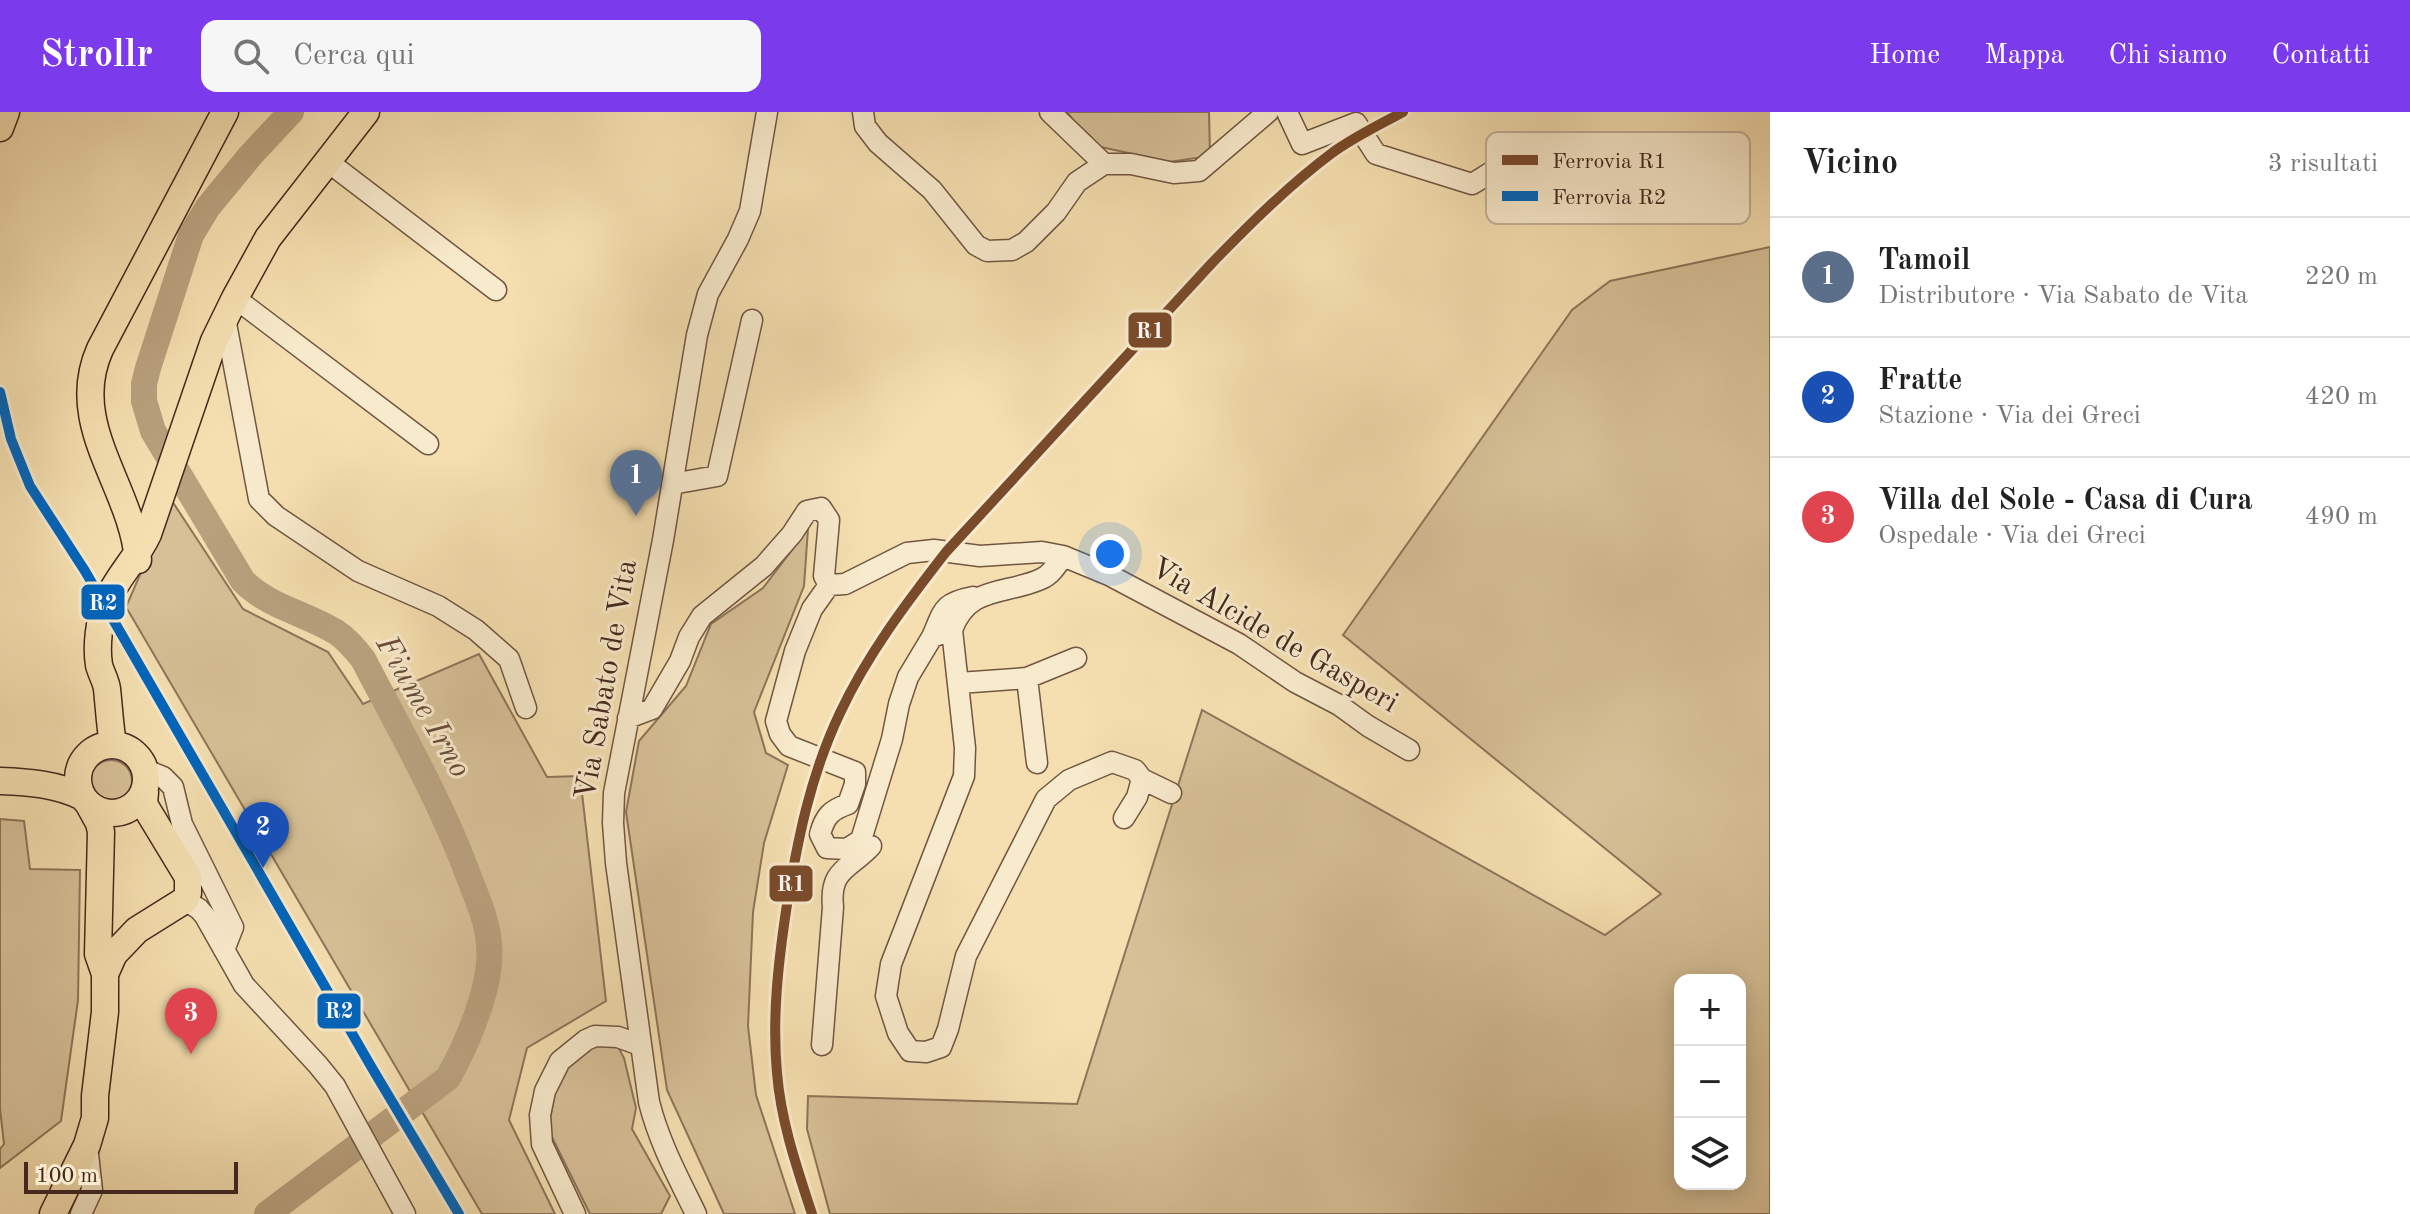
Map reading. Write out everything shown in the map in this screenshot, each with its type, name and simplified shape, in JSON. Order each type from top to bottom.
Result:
[{"type":"main road","points":[[0,128],[6,112]]},
{"type":"main road","points":[[143,545],[97,436],[89,397],[90,379],[100,349],[225,112]]},
{"type":"main road","points":[[113,745],[107,687],[99,667],[98,640],[105,605],[126,567],[143,545],[214,341],[230,308],[268,238],[366,112]]},
{"type":"main road","points":[[53,1214],[87,1145],[95,1118],[103,1037],[105,974],[98,954],[99,823],[79,788],[78,777],[85,758],[103,746],[113,745],[124,747],[141,760],[145,781],[144,804],[188,877],[188,893],[185,900],[137,930],[114,954],[105,974]]},
{"type":"main road","points":[[0,781],[37,782],[70,790],[104,813],[120,813],[135,805],[145,781]]},
{"type":"main road","points":[[101,853],[106,859],[106,906],[110,922],[117,930],[137,930]]},
{"type":"main road","points":[[31,1214],[58,1182],[95,1096]]},
{"type":"street","name":"Via Sabato de Vita","points":[[696,1214],[655,1126],[634,1008],[613,823],[614,793],[703,309],[750,211],[767,112]]},
{"type":"street","points":[[863,112],[865,126],[878,143],[932,190],[976,245],[987,251],[1012,250],[1026,242],[1056,212],[1077,182],[1104,164],[1131,164],[1174,173],[1199,171],[1268,112]]},
{"type":"street","points":[[1050,112],[1104,164]]},
{"type":"street","points":[[1287,112],[1302,144],[1356,123],[1376,154],[1472,184],[1486,177]]},
{"type":"street","points":[[327,161],[496,290]]},
{"type":"street","points":[[230,308],[238,382],[259,499],[267,508],[358,571],[438,606],[476,630],[509,659],[526,708]]},
{"type":"street","points":[[230,308],[428,444]]},
{"type":"street","points":[[672,484],[717,476],[752,320]]},
{"type":"street","points":[[183,433],[195,415],[203,387],[209,379],[238,382]]},
{"type":"street","points":[[628,718],[652,709],[702,616],[764,566],[807,511],[821,508],[829,520],[824,576],[829,585],[812,609],[795,651],[776,721],[780,734],[789,746],[855,772],[855,784],[848,804],[834,809],[824,819],[820,834],[827,848],[847,849],[861,840],[908,677],[945,608],[954,601],[1042,579],[1053,571],[1063,556]]},
{"type":"street","name":"Via Alcide de Gasperi","points":[[829,585],[845,584],[907,553],[934,550],[980,556],[1042,552],[1063,556],[1109,575],[1239,644],[1295,682],[1339,705],[1409,750]]},
{"type":"street","points":[[981,595],[966,606],[952,630],[965,748],[964,776],[891,964],[886,996],[898,1033],[910,1051],[926,1052],[941,1047],[966,956],[1046,799],[1069,780],[1112,762],[1135,770],[1142,779],[1171,793]]},
{"type":"street","points":[[932,637],[952,630]]},
{"type":"street","points":[[959,683],[1027,678],[1076,658]]},
{"type":"street","points":[[1027,678],[1037,763]]},
{"type":"street","points":[[145,781],[163,777],[173,787],[182,824],[233,927],[224,950]]},
{"type":"street","points":[[1124,818],[1137,797],[1142,779]]},
{"type":"street","points":[[822,1045],[833,907],[831,894],[839,874],[873,844],[878,822],[871,809]]},
{"type":"street","points":[[185,900],[205,916],[254,998],[335,1086],[405,1214]]},
{"type":"street","points":[[575,1214],[542,1144],[540,1115],[545,1091],[560,1061],[571,1050],[614,1026],[634,1008]]},
{"type":"street","points":[[595,1036],[618,1037],[640,1045]]},
{"type":"street","points":[[81,1214],[92,1186],[87,1145]]},
{"type":"street","points":[[59,1214],[80,1180],[92,1186]]},
{"type":"shaded area","points":[[1067,112],[1209,112],[1210,156],[1169,162],[1092,145]]},
{"type":"shaded area","points":[[1770,247],[1770,1214],[830,1214],[807,1129],[808,1096],[1077,1104],[1202,710],[1605,935],[1661,894],[1343,635],[1572,310],[1610,281]]},
{"type":"shaded area","points":[[172,501],[243,609],[328,652],[363,704],[479,654],[547,777],[580,776],[606,1001],[527,1048],[509,1120],[555,1214],[482,1214],[126,607]]},
{"type":"shaded area","points":[[808,529],[804,586],[754,712],[766,753],[788,765],[764,843],[753,912],[748,1026],[756,1095],[795,1214],[724,1214],[667,1090],[626,812],[639,741],[686,686],[711,624],[763,588]]},
{"type":"shaded area","points":[[111,760],[126,766],[132,781],[126,796],[111,802],[96,796],[90,781],[96,766]]},
{"type":"shaded area","points":[[0,819],[24,821],[30,869],[80,870],[78,1000],[61,1121],[0,1168],[0,1149],[4,1144],[0,1109]]},
{"type":"shaded area","points":[[616,1043],[624,1058],[636,1108],[632,1129],[670,1196],[661,1214],[590,1214],[548,1129],[556,1089],[569,1063],[593,1045]]},
{"type":"waterway","name":"Fiume Irno","points":[[267,1214],[448,1078],[477,1014],[489,961],[485,920],[459,851],[363,659],[336,632],[276,604],[243,581],[153,431],[144,401],[148,368],[191,235],[208,207],[291,112]]},
{"type":"rail line","name":"R1","points":[[812,1214],[790,1145],[779,1091],[775,1032],[777,992],[786,911],[806,810],[820,761],[862,670],[946,552],[1212,263],[1270,206],[1332,153],[1403,112]]},
{"type":"rail line","name":"R2","points":[[0,392],[11,439],[30,486],[85,571],[459,1214]]},
{"type":"place","name":"Tamoil","points":[[636,516]]},
{"type":"place","name":"Fratte","points":[[263,868]]},
{"type":"place","name":"Villa del Sole - Casa di Cura","points":[[191,1054]]}]
